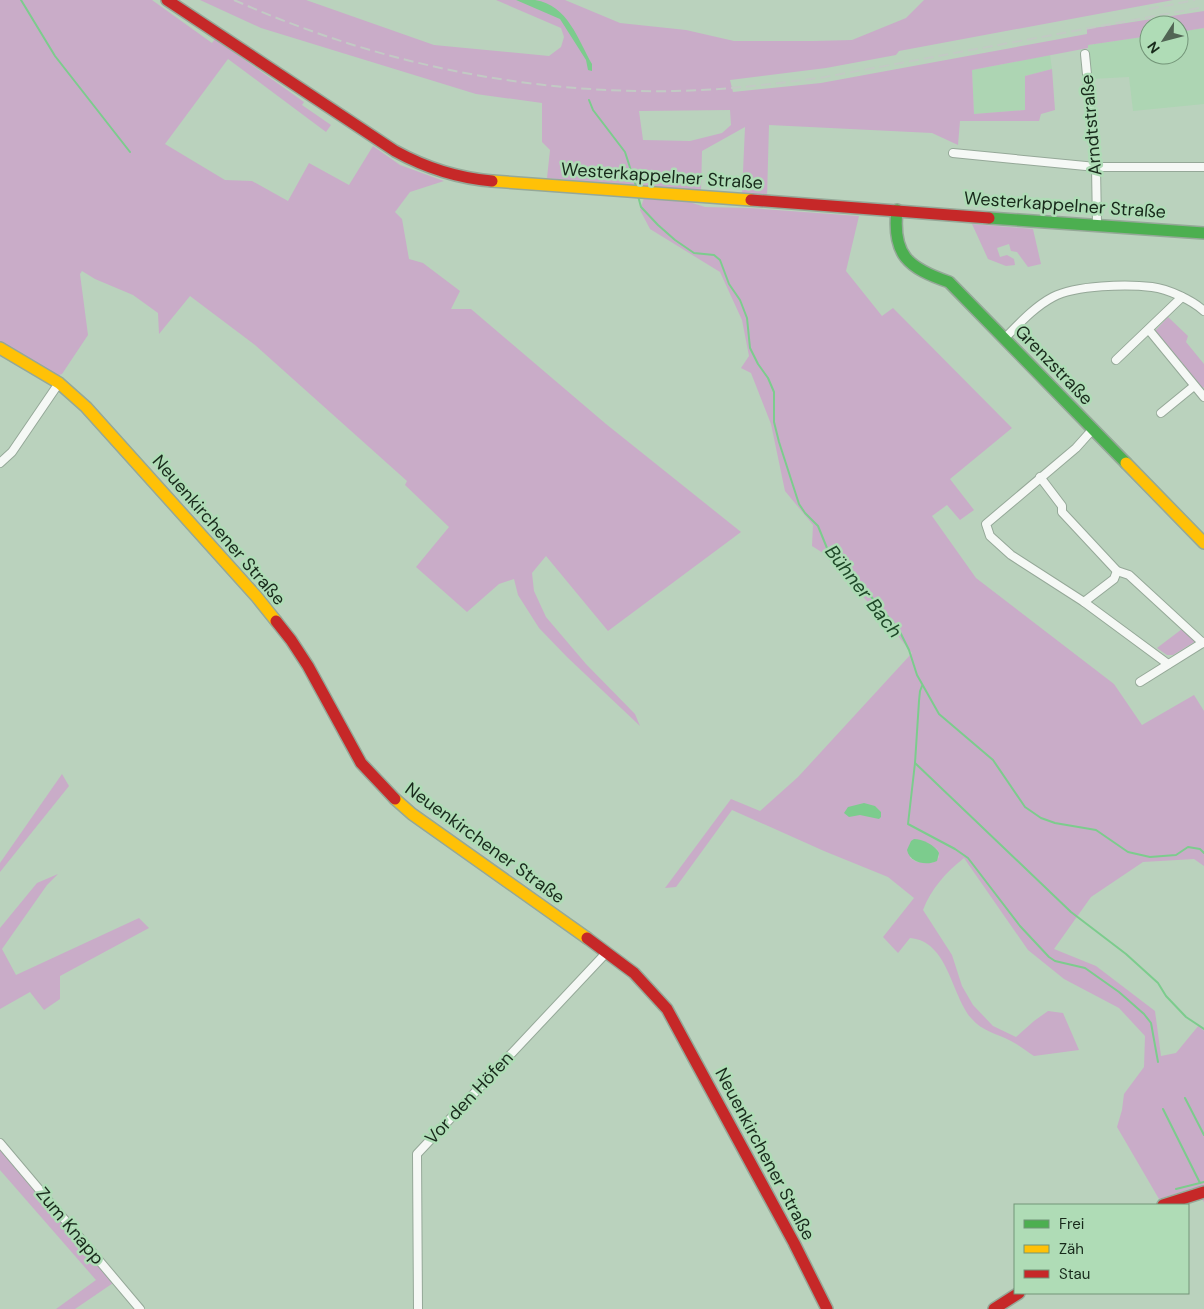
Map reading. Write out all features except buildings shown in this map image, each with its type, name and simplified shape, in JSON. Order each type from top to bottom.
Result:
[{"type":"street","name":"Westerkappelner Straße","points":[[171,1],[377,141],[423,166],[465,179],[1204,233]]},
{"type":"street","name":"Arndtstraße","points":[[1086,54],[1096,167],[1097,225]]},
{"type":"street","points":[[953,153],[1096,167],[1204,167]]},
{"type":"street","name":"Grenzstraße","points":[[897,210],[896,238],[904,254],[918,269],[949,282],[1204,543]]},
{"type":"street","points":[[1004,339],[1031,312],[1054,296],[1085,288],[1154,287],[1203,306]]},
{"type":"street","points":[[1116,360],[1182,297]]},
{"type":"street","points":[[1149,330],[1204,397]]},
{"type":"street","name":"Neuenkirchener Straße","points":[[0,348],[59,383],[86,407],[256,596],[300,653],[361,763],[386,791],[412,814],[607,952],[634,973],[660,1000],[785,1226],[827,1309]]},
{"type":"street","points":[[0,463],[12,452],[59,383]]},
{"type":"street","points":[[1161,413],[1194,386]]},
{"type":"street","points":[[1093,429],[1076,448],[986,524],[990,536],[1011,555],[1084,602],[1168,664]]},
{"type":"street","points":[[1040,477],[1062,506],[1062,512],[1117,572],[1129,576],[1204,643],[1140,682]]},
{"type":"street","points":[[1084,602],[1114,579],[1117,572]]},
{"type":"street","name":"Vor den Höfen","points":[[418,1309],[417,1154],[607,952]]},
{"type":"street","name":"Zum Knapp","points":[[0,1142],[140,1309]]},
{"type":"street","points":[[1166,1204],[1204,1192]]},
{"type":"street","points":[[994,1309],[1017,1294]]},
{"type":"shaded area","points":[[0,0],[152,0],[212,43],[215,39],[304,102],[302,105],[331,125],[326,132],[228,59],[165,144],[225,180],[252,181],[288,201],[309,163],[349,185],[373,146],[400,165],[444,181],[410,192],[395,212],[402,219],[409,259],[423,263],[460,291],[451,309],[471,309],[606,424],[741,532],[608,631],[546,556],[532,573],[534,591],[546,617],[586,664],[635,714],[640,726],[539,628],[518,595],[514,579],[499,584],[467,612],[416,567],[449,527],[405,485],[407,481],[255,345],[190,296],[159,334],[158,313],[133,295],[95,279],[82,271],[80,274],[88,335],[62,374],[56,376],[0,342]]},
{"type":"shaded area","points":[[200,0],[306,0],[434,45],[549,56],[561,47],[564,37],[561,28],[496,0],[565,0],[620,23],[686,30],[734,41],[813,41],[852,40],[906,18],[924,0],[1173,0],[899,51],[896,55],[826,68],[730,80],[733,92],[821,83],[1087,34],[1087,29],[1139,21],[1139,37],[1088,45],[1088,48],[972,70],[974,114],[1025,110],[1025,76],[1052,69],[1055,110],[1041,114],[1039,121],[960,121],[958,145],[932,133],[769,125],[767,197],[742,194],[745,127],[702,151],[701,192],[547,178],[550,150],[542,142],[542,103],[476,94],[261,28]],"holes":[[[730,110],[731,125],[722,133],[690,141],[643,140],[639,111]]]},
{"type":"shaded area","points":[[516,0],[535,0],[546,3],[564,16],[577,35],[592,64],[592,71],[588,70],[586,60],[560,19]]},
{"type":"shaded area","points":[[1204,11],[1204,28],[1189,30],[1189,15],[1178,15]]},
{"type":"shaded area","points":[[1204,28],[1204,104],[1133,111],[1129,77],[1091,79],[1088,45],[1139,37],[1139,65],[1189,65],[1189,30]]},
{"type":"shaded area","points":[[1050,55],[1052,69],[1025,76],[1025,110],[974,114],[972,70]]},
{"type":"shaded area","points":[[644,198],[683,200],[705,207],[749,208],[859,216],[846,271],[882,316],[893,308],[1012,428],[950,479],[974,510],[960,520],[947,505],[932,516],[976,578],[1114,684],[1142,725],[1194,695],[1204,711],[1204,866],[1194,859],[1143,862],[1091,897],[1054,949],[1096,966],[1155,1011],[1161,1056],[1176,1053],[1199,1025],[1204,1031],[1204,1202],[1193,1188],[1159,1199],[1117,1127],[1124,1094],[1144,1067],[1145,1036],[1119,1008],[1064,979],[1028,950],[964,858],[940,881],[930,895],[923,910],[952,955],[962,986],[973,1005],[993,1026],[1016,1037],[1048,1011],[1063,1013],[1079,1050],[1034,1056],[1005,1038],[980,1026],[964,1008],[941,958],[933,948],[923,941],[910,938],[898,953],[883,937],[914,898],[888,877],[732,810],[676,887],[665,888],[731,799],[760,811],[798,777],[912,653],[823,553],[812,546],[813,525],[785,491],[771,424],[751,373],[741,368],[749,356],[742,320],[720,272],[650,229],[640,210]],"holes":[[[916,839],[937,849],[939,857],[932,863],[917,862],[910,858]]]},
{"type":"shaded area","points":[[972,224],[1033,229],[1041,264],[1028,267],[1017,252],[1011,251],[1009,244],[997,248],[1000,257],[1007,255],[1014,259],[1015,265],[1006,266],[988,259]]},
{"type":"shaded area","points":[[1168,317],[1188,336],[1186,342],[1204,364],[1204,387],[1202,389],[1155,331]]},
{"type":"shaded area","points":[[1182,629],[1196,641],[1173,655],[1167,655],[1157,648]]},
{"type":"shaded area","points":[[62,774],[69,786],[0,872],[0,863]]},
{"type":"shaded area","points":[[864,803],[875,806],[881,812],[881,817],[879,819],[860,815],[849,817],[844,813],[848,807]]},
{"type":"shaded area","points":[[914,839],[924,841],[935,847],[939,853],[937,861],[923,863],[911,858],[907,850]]},
{"type":"shaded area","points":[[58,874],[47,885],[2,949],[16,975],[139,918],[149,928],[60,976],[60,999],[44,1010],[30,992],[0,1009],[0,928],[37,883]]},
{"type":"shaded area","points":[[0,1143],[116,1281],[75,1309],[56,1309],[96,1280],[0,1170]]},
{"type":"waterway","points":[[21,0],[55,56],[130,152]]},
{"type":"waterway","name":"Bühner Bach","points":[[589,100],[593,110],[625,152],[636,186]]},
{"type":"waterway","name":"Bühner Bach","points":[[638,196],[641,207],[675,240],[694,253],[714,255],[720,260],[729,284],[740,300],[747,318],[750,348],[774,392],[774,422],[799,504],[818,526],[829,553],[853,575],[899,630],[909,650],[917,675],[939,714],[993,760],[1025,807],[1041,818],[1055,823],[1096,830],[1128,852],[1150,857],[1176,855],[1188,847],[1200,849],[1204,853]]},
{"type":"waterway","points":[[922,686],[919,701],[915,763],[1071,912],[1126,954],[1158,983],[1166,996],[1186,1017],[1204,1029]]},
{"type":"waterway","points":[[915,763],[908,824],[968,858],[1020,926],[1049,957],[1055,961],[1085,968],[1119,992],[1144,1014],[1151,1023],[1158,1062]]},
{"type":"waterway","points":[[1185,1098],[1204,1135]]},
{"type":"waterway","points":[[1163,1109],[1200,1183]]},
{"type":"waterway","points":[[1176,1189],[1204,1182]]},
{"type":"railway","points":[[234,0],[340,41],[450,70],[505,80],[562,87],[675,91],[750,86],[825,77],[1204,7]]},
{"type":"railway","points":[[1149,9],[1195,0]]},
{"type":"traffic: fast","points":[[897,210],[897,238],[900,249],[906,258],[923,271],[949,282],[1126,463]]},
{"type":"traffic: fast","points":[[989,218],[1204,233]]},
{"type":"traffic: slow","points":[[492,181],[751,200]]},
{"type":"traffic: slow","points":[[0,348],[59,383],[86,407],[256,596],[276,621]]},
{"type":"traffic: slow","points":[[1126,463],[1204,543]]},
{"type":"traffic: slow","points":[[395,799],[412,814],[587,938]]},
{"type":"traffic: jam","points":[[167,0],[395,151],[442,171],[492,181]]},
{"type":"traffic: jam","points":[[751,200],[989,218]]},
{"type":"traffic: jam","points":[[276,621],[308,666],[361,763],[395,799]]},
{"type":"traffic: jam","points":[[587,938],[634,973],[667,1009],[794,1243],[827,1309]]},
{"type":"traffic: jam","points":[[1166,1204],[1204,1192]]},
{"type":"traffic: jam","points":[[994,1309],[1017,1294]]}]
